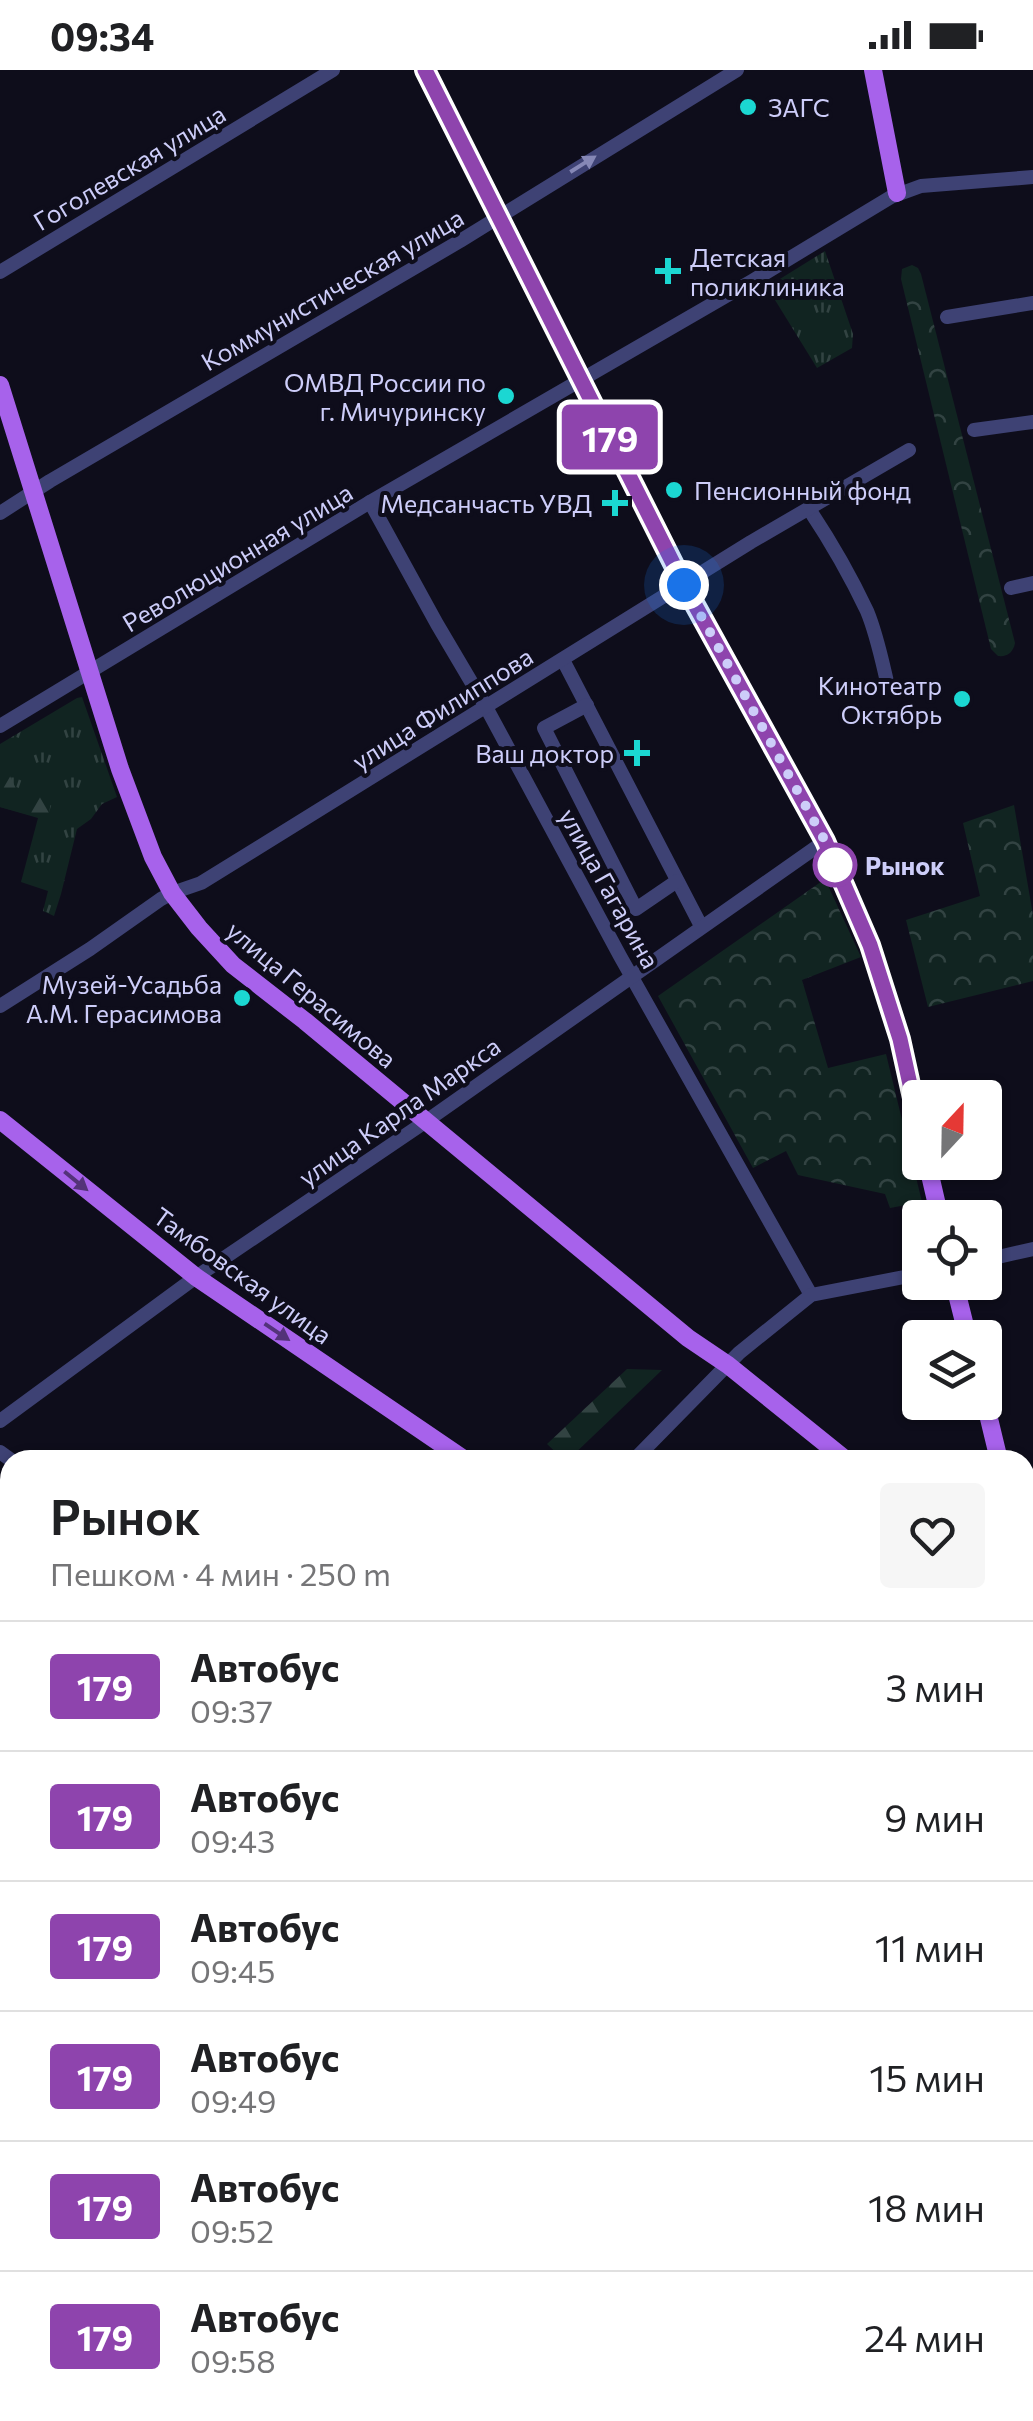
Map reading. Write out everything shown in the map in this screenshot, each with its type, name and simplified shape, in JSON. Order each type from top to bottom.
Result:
[{"type":"main road","points":[[425,70],[684,585],[825,841],[870,945],[909,1080]]},
{"type":"main road","points":[[872,70],[897,194]]},
{"type":"main road","name":"улица Герасимова","points":[[0,386],[120,769],[153,857],[172,893],[198,928],[233,965],[688,1338],[834,1450]]},
{"type":"main road","name":"Тамбовская улица","points":[[0,1120],[196,1278],[450,1450]]},
{"type":"main road","points":[[989,1420],[997,1450]]},
{"type":"street","name":"Гоголевская улица","points":[[0,272],[333,70]]},
{"type":"street","name":"Коммунистическая улица","points":[[0,513],[500,216],[737,70]]},
{"type":"street","name":"Революционная улица","points":[[0,726],[370,502],[897,194],[921,186],[1033,177]]},
{"type":"street","points":[[946,318],[1033,303]]},
{"type":"street","points":[[974,430],[1033,422]]},
{"type":"street","name":"улица Филиппова","points":[[0,1006],[172,893],[201,883],[909,450]]},
{"type":"street","name":"улица Гагарина","points":[[370,502],[810,1295]]},
{"type":"street","points":[[809,509],[840,556],[867,611],[888,686]]},
{"type":"street","points":[[1011,588],[1033,583]]},
{"type":"street","points":[[563,660],[702,926]]},
{"type":"street","points":[[586,705],[544,728],[636,909],[678,881]]},
{"type":"street","name":"улица Карла Маркса","points":[[0,1421],[196,1278],[825,841]]},
{"type":"street","points":[[1002,1256],[1033,1249]]},
{"type":"street","points":[[644,1450],[739,1354],[810,1295],[902,1277]]},
{"type":"green space","points":[[825,251],[853,334],[852,348],[817,368],[767,287]]},
{"type":"green space","points":[[912,265],[921,274],[1015,643],[1004,656],[991,649],[901,279],[902,269]]},
{"type":"green space","points":[[82,697],[117,797],[102,804],[77,829],[54,916],[43,911],[48,891],[21,882],[38,818],[0,807],[0,744]]},
{"type":"green space","points":[[0,755],[18,793],[38,793],[51,801],[48,820],[0,807]]},
{"type":"green space","points":[[1014,805],[1033,915],[1033,981],[928,1007],[906,920],[980,896],[963,823]]},
{"type":"green space","points":[[825,879],[861,957],[802,980],[828,1068],[886,1054],[902,1120],[902,1180],[917,1180],[922,1200],[902,1200],[902,1206],[890,1208],[885,1194],[798,1175],[786,1151],[753,1168],[658,996]]},
{"type":"green space","points":[[627,1369],[662,1370],[578,1450],[553,1450],[547,1444]]},
{"type":"bus line","name":"179","points":[[425,70],[684,585],[825,841],[870,945],[909,1080]]},
{"type":"place","name":"ЗАГС","points":[[748,107]]},
{"type":"place","name":"Детская поликлиника","points":[[668,271]]},
{"type":"place","name":"ОМВД России по г. Мичуринску","points":[[506,396]]},
{"type":"place","name":"Пенсионный фонд","points":[[674,490]]},
{"type":"place","name":"Медсанчасть УВД","points":[[615,503]]},
{"type":"place","name":"Кинотеатр Октябрь","points":[[962,699]]},
{"type":"place","name":"Ваш доктор","points":[[637,753]]},
{"type":"place","name":"Рынок","points":[[835,865]]},
{"type":"place","name":"Музей-Усадьба А.М. Герасимова","points":[[242,998]]},
{"type":"route","points":[[684,585],[825,841],[840,876],[835,865]]}]
